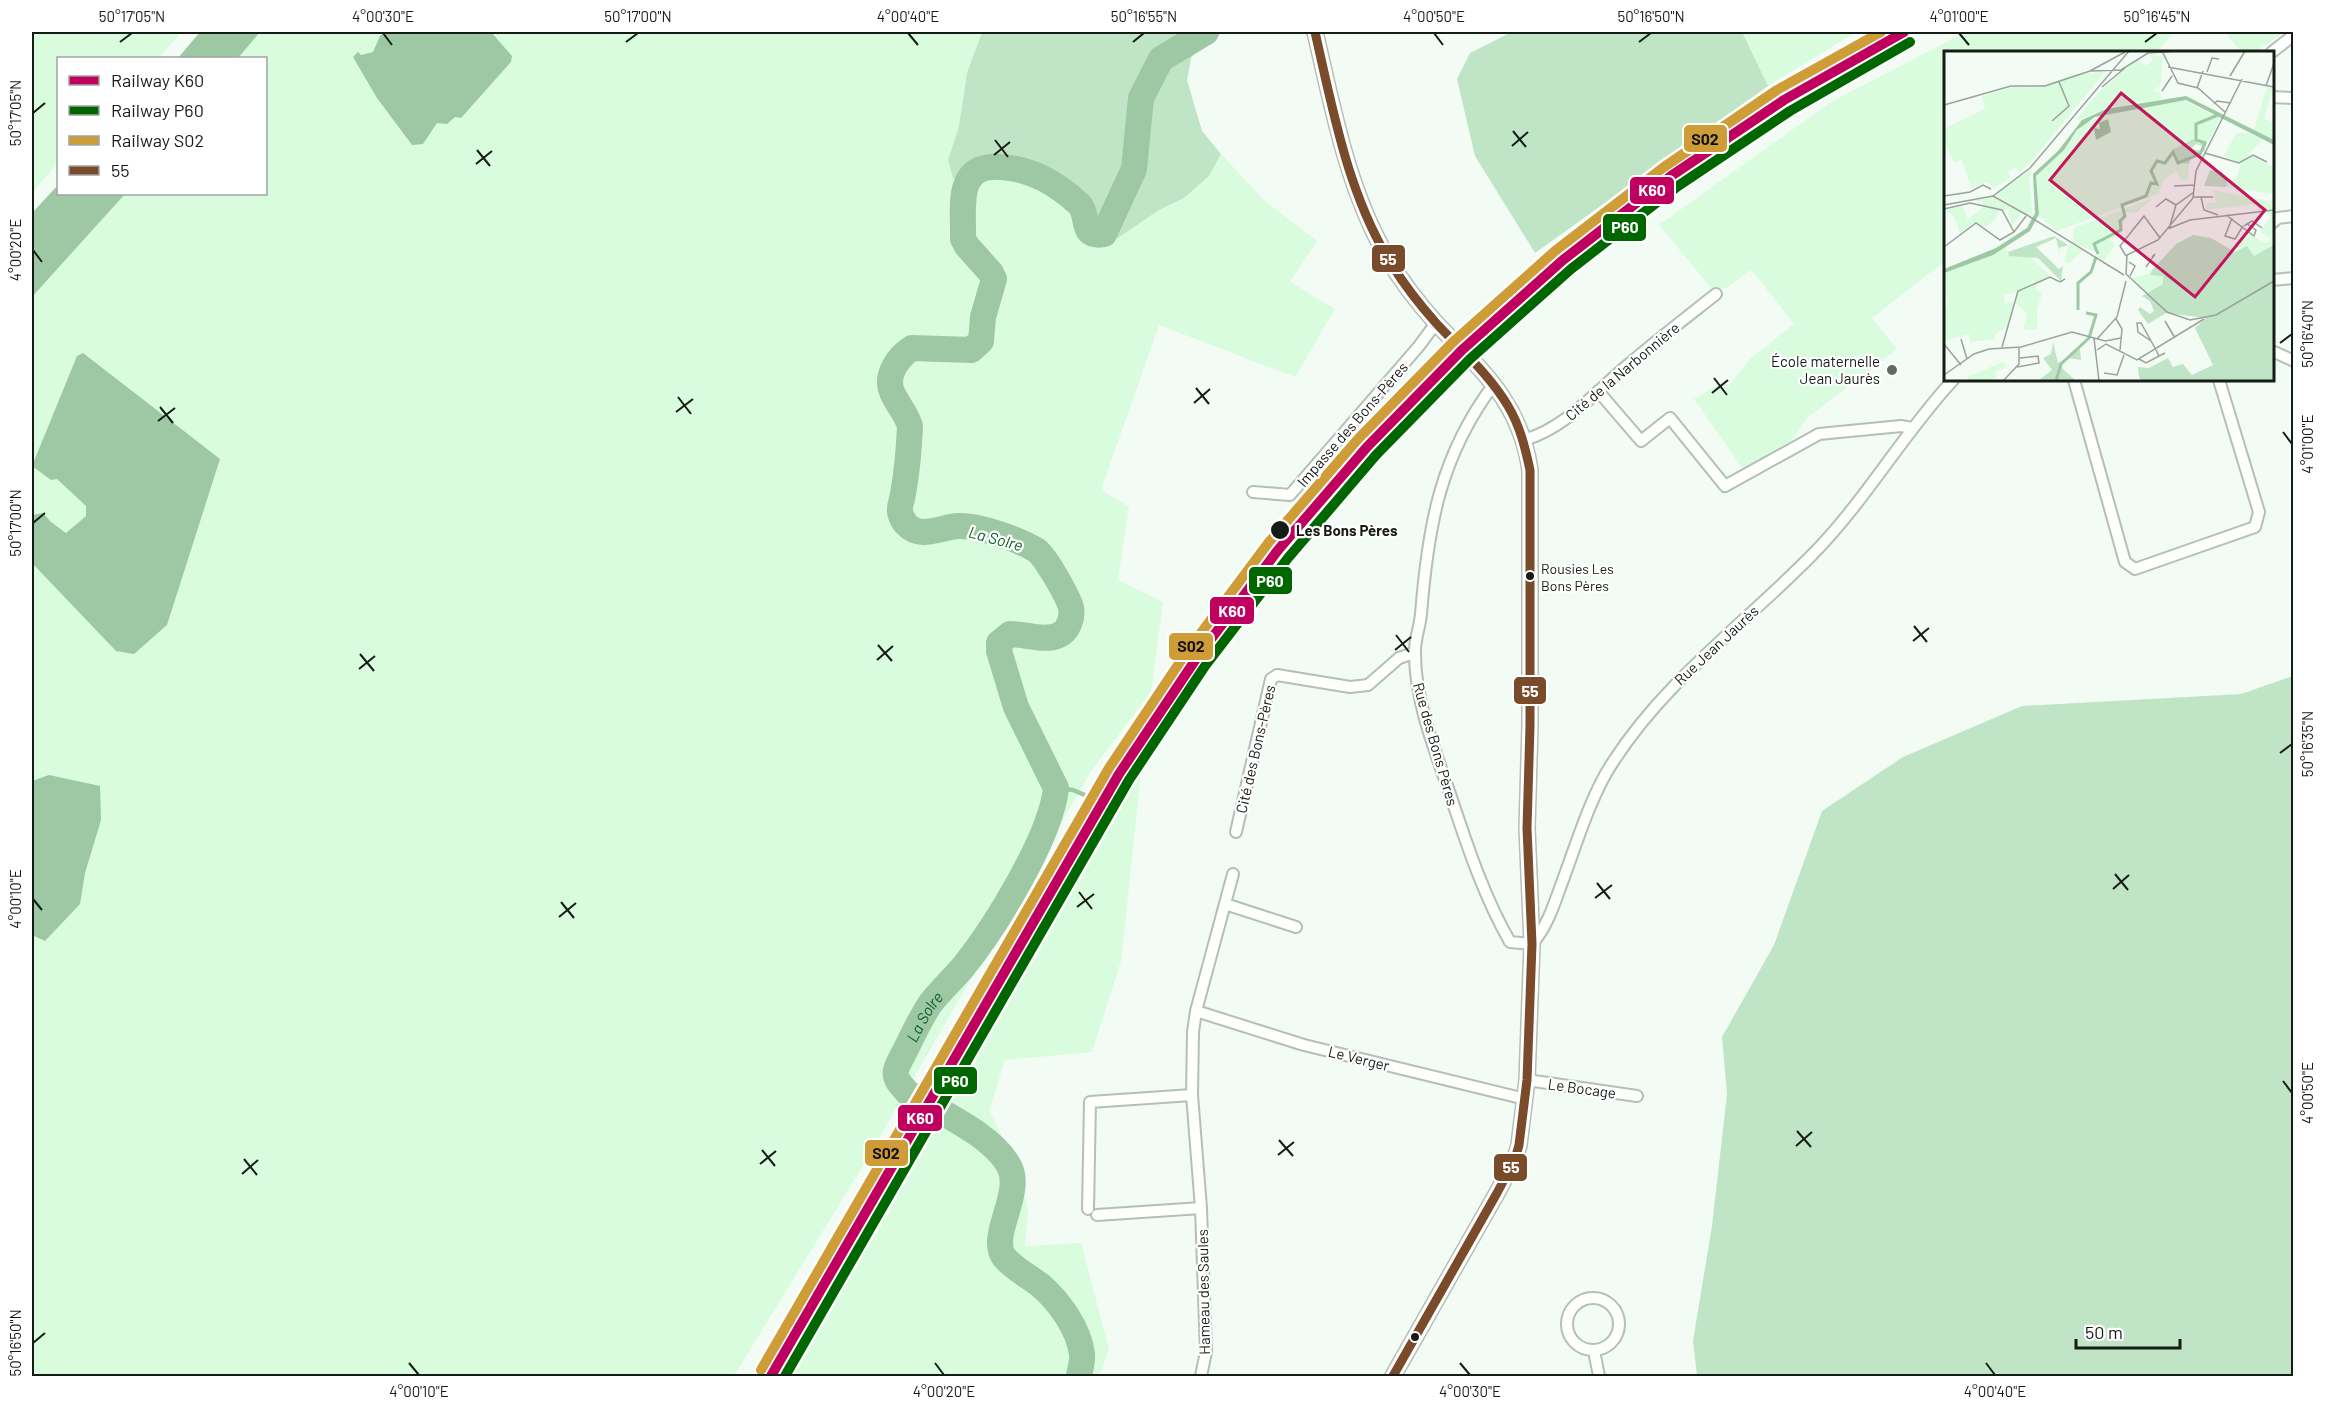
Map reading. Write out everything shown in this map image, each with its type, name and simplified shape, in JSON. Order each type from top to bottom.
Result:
[{"type":"street","points":[[1315,32],[1338,129],[1361,202],[1374,234],[1407,288],[1436,323],[1494,384],[1512,412],[1524,440],[1530,470],[1530,715],[1527,828],[1532,944],[1527,1080],[1519,1145],[1515,1159],[1470,1243],[1393,1377]]},
{"type":"street","points":[[2273,51],[2294,35]]},
{"type":"street","points":[[2274,97],[2294,98]]},
{"type":"street","points":[[2274,221],[2278,218],[2294,216]]},
{"type":"street","points":[[2274,280],[2294,278]]},
{"type":"street","name":"Cité de la Narbonnière","points":[[1524,440],[1538,436],[1554,427],[1716,294]]},
{"type":"street","name":"Impasse des Bons-Pères","points":[[1253,492],[1290,495],[1419,346],[1436,323]]},
{"type":"street","points":[[2274,352],[2294,362]]},
{"type":"street","name":"Rue Jean Jaurès","points":[[1532,944],[1540,934],[1552,910],[1592,806],[1611,764],[1626,743],[1671,687],[1812,555],[1870,486],[1912,428],[1952,381]]},
{"type":"street","points":[[2074,381],[2125,562],[2135,568],[2254,527],[2259,512],[2219,381]]},
{"type":"street","name":"Rue des Bons Pères","points":[[1494,384],[1474,410],[1466,425],[1442,483],[1428,553],[1414,653],[1418,682],[1438,760],[1496,917],[1510,942],[1532,944]]},
{"type":"street","points":[[1598,391],[1641,441],[1670,418],[1725,486],[1819,434],[1901,426],[1912,428]]},
{"type":"street","name":"Cité des Bons-Pères","points":[[1236,832],[1271,679],[1277,675],[1350,687],[1368,685],[1399,658],[1414,653]]},
{"type":"street","points":[[1192,1095],[1090,1102],[1092,1212],[1200,1208],[1192,1095],[1193,1032],[1196,1011],[1233,874]]},
{"type":"street","points":[[1225,904],[1296,927]]},
{"type":"street","name":"Le Verger","points":[[1196,1011],[1304,1045],[1525,1099]]},
{"type":"street","name":"Le Bocage","points":[[1527,1080],[1637,1096]]},
{"type":"street","name":"Hameau des Saules","points":[[1200,1208],[1206,1352],[1201,1377]]},
{"type":"street","points":[[1593,1297],[1608,1302],[1618,1315],[1620,1323],[1615,1339],[1602,1349],[1594,1351],[1582,1348],[1572,1340],[1567,1329],[1572,1307],[1593,1297]]},
{"type":"street","points":[[1594,1351],[1599,1377]]},
{"type":"shaded area","points":[[32,32],[181,32],[160,57],[57,57],[57,164],[32,193]]},
{"type":"shaded area","points":[[200,32],[260,32],[239,57],[179,57]]},
{"type":"shaded area","points":[[260,32],[982,32],[967,73],[959,126],[948,160],[966,178],[978,168],[993,164],[1010,165],[1045,176],[1061,184],[1086,203],[1109,238],[1118,238],[1159,210],[1184,198],[1209,176],[1221,154],[1265,201],[1317,241],[1290,282],[1335,309],[1295,377],[1159,325],[1101,490],[1129,507],[1118,580],[1163,602],[1151,692],[1091,771],[864,1164],[734,1376],[32,1376],[32,297],[124,195],[267,195],[267,57],[239,57]]},
{"type":"shaded area","points":[[385,32],[491,32],[512,56],[511,62],[461,118],[455,117],[447,124],[437,123],[423,144],[412,145],[377,98],[353,57],[358,52],[361,55],[373,52],[380,36]]},
{"type":"shaded area","points":[[982,32],[1224,32],[1200,45],[1191,58],[1187,80],[1202,131],[1221,154],[1209,176],[1184,198],[1159,210],[1118,238],[1109,238],[1091,209],[1082,200],[1057,183],[1024,168],[1008,164],[992,164],[977,168],[966,178],[953,178],[948,160],[959,126],[967,73]]},
{"type":"shaded area","points":[[1512,32],[1742,32],[1768,86],[1535,253],[1475,156],[1457,79],[1470,53]]},
{"type":"shaded area","points":[[1742,32],[1856,32],[1768,86]]},
{"type":"shaded area","points":[[1966,32],[2174,32],[2158,51],[1944,51],[1944,262],[1872,318],[1897,349],[1808,417],[1787,447],[1743,469],[1694,399],[1721,383],[1728,387],[1750,359],[1794,324],[1751,269],[1727,288],[1712,289],[1659,225],[1831,102]]},
{"type":"shaded area","points":[[2225,32],[2285,32],[2256,51],[2240,51]]},
{"type":"shaded area","points":[[57,186],[57,195],[124,195],[32,297],[32,213]]},
{"type":"shaded area","points":[[83,353],[220,459],[167,625],[134,654],[116,651],[32,563],[32,515],[43,513],[66,533],[86,516],[86,506],[57,479],[51,480],[32,466],[77,356]]},
{"type":"shaded area","points":[[2293,676],[2293,1376],[1697,1376],[1693,1341],[1712,1226],[1727,1094],[1722,1037],[1774,945],[1822,811],[1903,757],[2022,706],[2241,694]]},
{"type":"shaded area","points":[[1142,765],[1121,961],[1092,1052],[1005,1060],[989,1111],[1016,1162],[1028,1210],[1025,1246],[1081,1243],[1109,1349],[1099,1376],[784,1376],[875,1213],[888,1216],[913,1156],[1050,910]]},
{"type":"shaded area","points":[[49,775],[100,786],[101,820],[85,873],[80,904],[45,941],[32,935],[32,781]]},
{"type":"waterway","name":"La Solre","points":[[1079,1376],[1082,1362],[1080,1345],[1067,1316],[1040,1285],[1004,1257],[1000,1248],[1002,1227],[1013,1179],[1003,1156],[965,1125],[908,1093],[896,1077],[899,1062],[930,1004],[977,949],[1020,881],[1044,831],[1052,808],[1056,788],[1016,707],[999,651],[999,643],[1010,634],[1042,638],[1059,635],[1069,624],[1071,608],[1045,559],[1036,550],[1009,537],[976,528],[958,526],[924,532],[912,529],[905,523],[900,508],[907,469],[910,426],[892,392],[890,379],[898,361],[912,348],[971,350],[981,341],[983,317],[994,279],[963,239],[963,201],[969,180],[975,172],[986,168],[1001,167],[1012,168],[1043,178],[1079,204],[1091,233],[1104,234],[1134,169],[1141,98],[1161,59],[1206,32]]},
{"type":"waterway","points":[[1056,788],[1073,790],[1087,796]]},
{"type":"rail line","name":"S02","points":[[761,1370],[1109,768],[1186,653],[1269,542],[1358,439],[1453,342],[1555,251],[1664,167],[1777,90],[1881,32]]},
{"type":"rail line","name":"K60","points":[[771,1376],[1119,774],[1196,659],[1278,550],[1367,447],[1462,350],[1563,260],[1671,176],[1784,100],[1904,32]]},
{"type":"rail line","name":"P60","points":[[785,1376],[1129,780],[1205,666],[1288,558],[1376,455],[1470,359],[1571,269],[1678,186],[1790,111],[1910,42]]},
{"type":"transit line","name":"55","points":[[1315,32],[1344,152],[1364,210],[1377,238],[1397,273],[1418,302],[1500,394],[1519,429],[1530,470],[1530,726],[1527,828],[1532,944],[1527,1080],[1519,1145],[1515,1159],[1497,1193],[1393,1376]]},
{"type":"place","name":"École maternelle Jean Jaurès","points":[[1892,370]]},
{"type":"place","name":"Les Bons Pères","points":[[1280,530]]},
{"type":"place","name":"Rousies Les Bons Pères","points":[[1530,576]]}]
